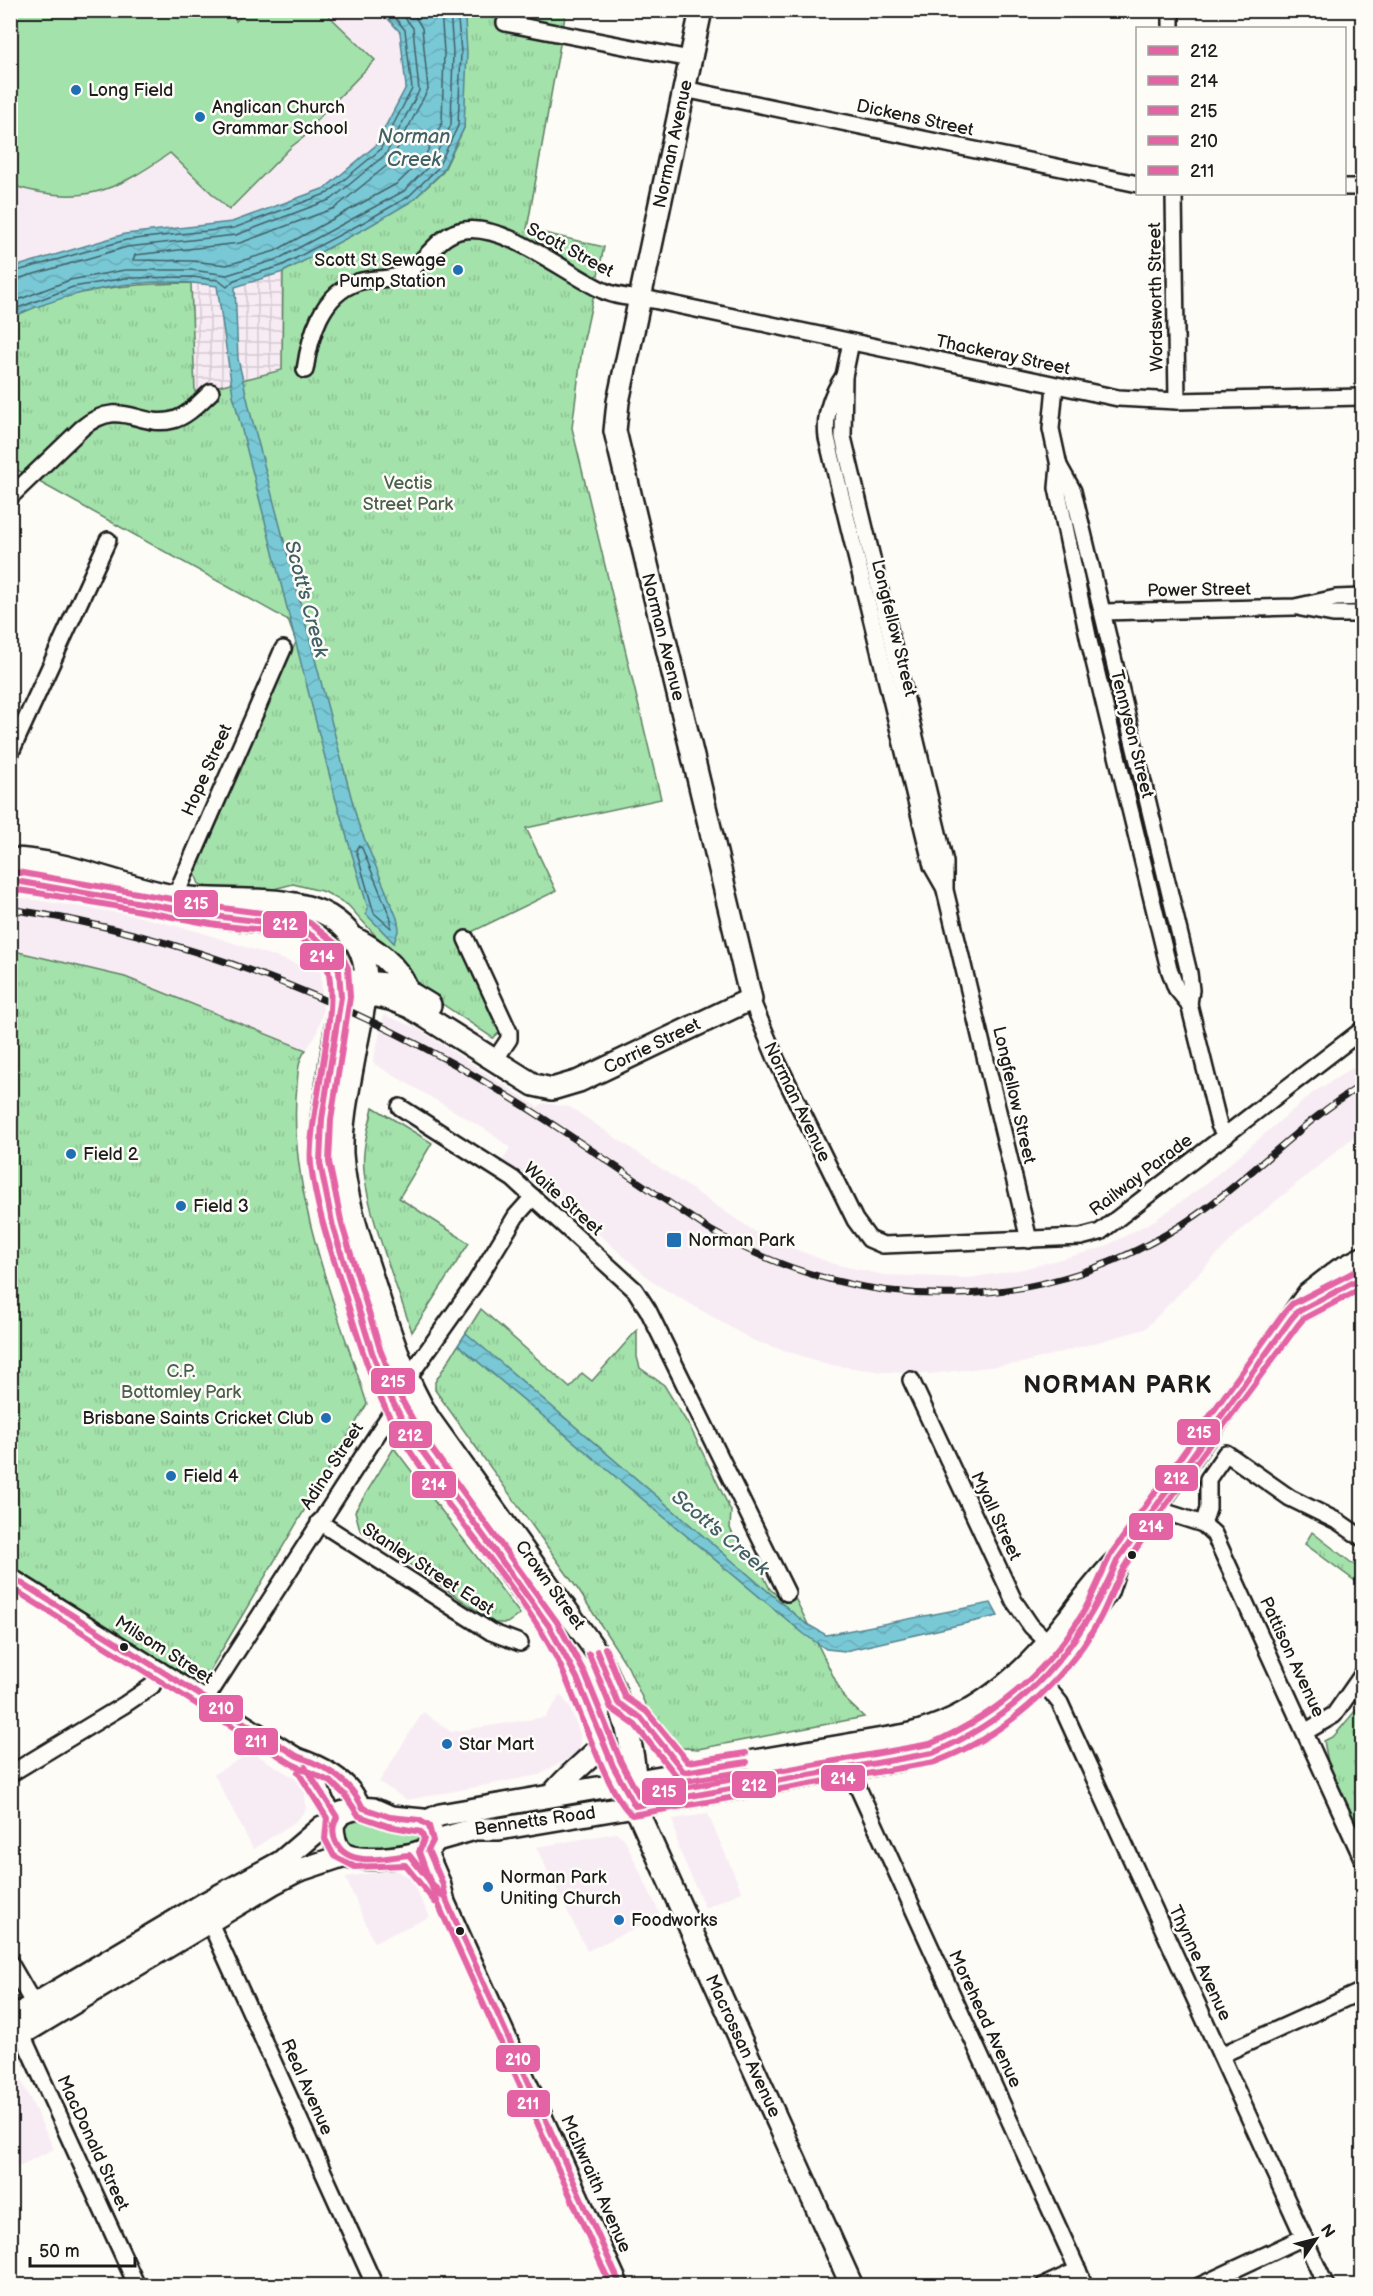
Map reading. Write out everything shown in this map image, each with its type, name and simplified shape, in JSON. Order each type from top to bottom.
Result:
[{"type":"main road","name":"Norman Avenue","points":[[701,10],[615,417],[617,446],[751,999]]},
{"type":"main road","points":[[10,859],[57,864],[172,902],[223,901],[299,904],[330,916],[350,936],[378,951],[403,980],[407,989]]},
{"type":"main road","points":[[10,880],[172,902],[308,932],[329,949],[338,966],[341,984],[367,987],[402,1003],[454,1032],[495,1060]]},
{"type":"main road","name":"Crown Street","points":[[350,936],[363,960],[367,987],[343,1125],[344,1172],[354,1219],[392,1342],[408,1380],[439,1434],[591,1642],[604,1666],[618,1703],[628,1782],[635,1806]]},
{"type":"main road","points":[[367,987],[388,982],[407,989],[428,1003],[454,1032]]},
{"type":"main road","name":"Crown Street","points":[[341,984],[321,1134],[322,1185],[372,1352],[394,1407],[421,1450],[549,1626],[582,1687],[603,1744],[628,1782]]},
{"type":"main road","name":"Corrie Street","points":[[495,1060],[534,1085],[552,1089],[579,1081],[751,999]]},
{"type":"main road","name":"Bennetts Road","points":[[345,1855],[355,1858],[423,1849],[475,1829],[500,1829],[849,1768],[933,1753],[957,1743],[1005,1712],[1034,1671],[1107,1592],[1118,1559],[1308,1294],[1362,1258]]},
{"type":"main road","name":"Bennetts Road","points":[[1297,1312],[1362,1278]]},
{"type":"main road","name":"Bennetts Road","points":[[425,1822],[440,1815],[924,1731],[954,1719],[1034,1671]]},
{"type":"main road","points":[[618,1703],[640,1718],[684,1772]]},
{"type":"main road","points":[[552,1795],[567,1775],[586,1762],[603,1744]]},
{"type":"main road","name":"Macrossan Avenue","points":[[635,1806],[852,2286]]},
{"type":"main road","points":[[14,2028],[206,1913],[292,1856],[322,1827],[335,1821],[346,1811],[363,1808],[391,1817],[416,1818],[425,1822],[433,1834],[423,1849]]},
{"type":"main road","points":[[206,1913],[285,1877],[345,1855],[335,1841],[335,1821]]},
{"type":"street","points":[[1171,10],[1171,27]]},
{"type":"street","points":[[505,23],[690,59]]},
{"type":"street","name":"Dickens Street","points":[[684,89],[1136,184]]},
{"type":"street","points":[[1346,187],[1362,187]]},
{"type":"street","name":"Wordsworth Street","points":[[1174,195],[1178,401]]},
{"type":"street","name":"Scott Street","points":[[305,370],[308,347],[319,319],[340,292],[360,282],[405,274],[420,264],[445,237],[462,230],[478,230],[508,240],[546,256],[605,291],[640,298]]},
{"type":"street","name":"Thackeray Street","points":[[640,298],[1118,398],[1178,401],[1362,397]]},
{"type":"street","name":"Longfellow Street","points":[[851,342],[843,376],[832,393],[826,420],[827,438],[932,866],[945,890],[1029,1240]]},
{"type":"street","name":"Tennyson Street","points":[[1055,386],[1051,429],[1059,466],[1058,488],[1086,626],[1172,978],[1189,1005]]},
{"type":"street","points":[[10,497],[82,428],[96,419],[122,414],[153,422],[174,420],[187,413],[211,392]]},
{"type":"street","name":"Tennyson Street","points":[[1059,466],[1073,491],[1189,973],[1189,1005],[1219,1125],[1226,1136]]},
{"type":"street","points":[[10,754],[108,540]]},
{"type":"street","name":"Power Street","points":[[1103,612],[1295,607],[1338,597],[1362,597]]},
{"type":"street","name":"Power Street","points":[[1295,607],[1333,614],[1362,614]]},
{"type":"street","name":"Hope Street","points":[[172,902],[282,649]]},
{"type":"street","points":[[466,939],[509,1029],[509,1039],[495,1060]]},
{"type":"street","name":"Norman Avenue","points":[[751,999],[787,1082],[852,1214],[869,1239]]},
{"type":"street","name":"Railway Parade","points":[[869,1239],[877,1244],[890,1246],[1081,1237],[1100,1232],[1362,1030]]},
{"type":"street","name":"Waite Street","points":[[400,1107],[504,1173],[635,1290],[648,1310],[662,1353],[749,1528],[787,1593]]},
{"type":"street","name":"Adina Street","points":[[206,1699],[394,1407],[408,1380],[474,1285],[516,1216],[533,1197]]},
{"type":"street","name":"Myall Street","points":[[912,1380],[1014,1601],[1024,1618],[1055,1649]]},
{"type":"street","points":[[1153,1509],[1203,1524],[1208,1509],[1208,1479],[1226,1453],[1290,1498],[1339,1522],[1362,1538]]},
{"type":"street","name":"Stanley Street East","points":[[319,1522],[491,1632],[520,1643]]},
{"type":"street","name":"Pattison Avenue","points":[[1203,1524],[1217,1540],[1362,1858]]},
{"type":"street","name":"Milsom Street","points":[[10,1576],[297,1756],[321,1764],[338,1776],[359,1797],[363,1808]]},
{"type":"street","points":[[10,1773],[152,1686],[160,1670]]},
{"type":"street","name":"Thynne Avenue","points":[[1034,1671],[1060,1703],[1326,2286]]},
{"type":"street","points":[[1305,1732],[1334,1715],[1362,1675]]},
{"type":"street","name":"Milsom Street","points":[[297,1756],[320,1786],[335,1821]]},
{"type":"street","name":"Morehead Avenue","points":[[849,1768],[1085,2286]]},
{"type":"street","name":"McIlwraith Avenue","points":[[423,1849],[442,1882],[447,1902],[621,2286]]},
{"type":"street","name":"Real Avenue","points":[[206,1913],[375,2286]]},
{"type":"street","points":[[10,1963],[39,2013]]},
{"type":"street","points":[[1221,2055],[1362,1990]]},
{"type":"street","name":"MacDonald Street","points":[[14,2028],[137,2286]]},
{"type":"street","points":[[1199,2286],[1304,2237]]},
{"type":"street","points":[[1043,2286],[1078,2270]]},
{"type":"shaded area","name":"Anglican Church Grammar School","points":[[11,11],[381,11],[400,32],[406,87],[375,146],[325,188],[232,222],[125,234],[11,268]]},
{"type":"shaded area","points":[[283,272],[282,370],[195,392],[191,283],[235,286]]},
{"type":"shaded area","points":[[10,896],[133,915],[200,932],[321,972],[323,1011],[316,1036],[306,1050],[125,977],[11,949]]},
{"type":"shaded area","points":[[384,1015],[417,1028],[538,1107],[543,1103],[570,1107],[763,1237],[834,1264],[884,1275],[969,1278],[1023,1269],[1102,1248],[1155,1220],[1203,1186],[1314,1092],[1362,1062],[1362,1130],[1241,1230],[1145,1329],[1022,1363],[930,1374],[883,1372],[830,1365],[754,1341],[654,1283],[577,1215],[501,1163],[510,1148],[488,1131],[376,1065],[373,1062]]},
{"type":"shaded area","points":[[561,1695],[570,1707],[580,1734],[580,1748],[577,1754],[539,1775],[407,1800],[379,1782],[423,1712],[451,1732],[545,1717]]},
{"type":"shaded area","points":[[252,1752],[296,1779],[305,1793],[306,1810],[294,1823],[253,1849],[214,1774]]},
{"type":"shaded area","points":[[708,1814],[742,1892],[705,1908],[678,1847],[673,1819]]},
{"type":"shaded area","points":[[616,1833],[624,1838],[661,1916],[587,1951],[536,1847]]},
{"type":"shaded area","points":[[398,1871],[409,1877],[430,1917],[374,1942],[345,1877]]},
{"type":"shaded area","points":[[17,2071],[54,2149],[11,2170],[11,2074]]},
{"type":"green space","name":"Anglican Church Grammar School","points":[[11,11],[234,11],[236,21],[246,11],[324,11],[375,60],[315,122],[304,137],[291,147],[229,210],[170,153],[131,178],[113,187],[95,192],[57,195],[11,185]]},
{"type":"green space","name":"Vectis Street Park","points":[[462,11],[566,11],[527,229],[604,247],[582,349],[572,428],[661,799],[526,828],[556,891],[457,939],[498,1023],[500,1032],[493,1038],[429,995],[348,905],[325,892],[293,884],[274,889],[209,888],[199,884],[195,874],[296,642],[288,620],[14,468],[11,471],[10,318],[33,308],[77,294],[99,290],[191,283],[195,392],[282,370],[283,272],[412,201],[443,172],[464,128],[465,20]]},
{"type":"green space","name":"C.P. Bottomley Park","points":[[10,950],[125,977],[306,1050],[298,1071],[296,1125],[299,1165],[306,1206],[328,1287],[367,1404],[200,1687],[11,1569]]},
{"type":"green space","points":[[373,1107],[432,1143],[399,1198],[469,1243],[412,1332],[381,1242],[367,1192],[364,1153]]},
{"type":"green space","points":[[481,1309],[570,1388],[582,1373],[592,1381],[637,1330],[637,1357],[640,1368],[664,1385],[691,1429],[731,1511],[730,1528],[734,1537],[739,1544],[753,1554],[770,1589],[785,1602],[795,1598],[844,1698],[864,1717],[698,1749],[683,1748],[677,1744],[646,1706],[628,1667],[579,1591],[435,1390],[435,1382]]},
{"type":"green space","points":[[394,1448],[520,1614],[507,1623],[495,1623],[360,1530],[355,1511]]},
{"type":"green space","points":[[1312,1532],[1362,1571],[1362,1586],[1305,1544]]},
{"type":"green space","points":[[1362,1703],[1362,1840],[1328,1762],[1324,1741],[1334,1736]]},
{"type":"green space","points":[[352,1816],[414,1825],[425,1839],[411,1849],[347,1847],[341,1830]]},
{"type":"water","name":"Norman Creek","points":[[381,11],[462,11],[465,20],[467,52],[464,128],[442,172],[412,201],[366,228],[283,272],[235,287],[238,359],[251,415],[358,823],[397,918],[399,928],[394,943],[366,914],[368,908],[335,797],[233,395],[217,286],[164,282],[112,287],[60,299],[10,318],[11,268],[125,234],[232,222],[325,188],[375,146],[406,87],[400,32]]},
{"type":"water","points":[[466,1333],[805,1623],[826,1635],[991,1603],[998,1616],[845,1651],[826,1649],[804,1634],[458,1345]]},
{"type":"railway","points":[[10,909],[126,932],[183,948],[239,967],[349,1011],[402,1036],[487,1083],[710,1230],[769,1259],[830,1279],[892,1291],[954,1294],[1017,1288],[1078,1274],[1138,1249],[1195,1216],[1237,1184],[1318,1115],[1362,1085]]},
{"type":"transit line","name":"215","points":[[11,871],[223,908],[285,916],[310,923],[336,944],[348,968],[350,997],[331,1120],[329,1162],[342,1225],[380,1349],[396,1389],[419,1431],[557,1622],[585,1674],[621,1762],[639,1796],[930,1744],[975,1721],[996,1707],[1034,1675],[1067,1637],[1081,1616],[1111,1554],[1284,1313],[1292,1304],[1358,1270]]},
{"type":"transit line","name":"212","points":[[10,880],[222,917],[283,924],[305,931],[329,948],[339,971],[341,997],[322,1119],[320,1163],[333,1227],[372,1352],[388,1393],[411,1436],[549,1626],[577,1678],[613,1766],[635,1806],[933,1753],[966,1737],[995,1719],[1022,1698],[1067,1650],[1103,1592],[1118,1559],[1291,1319],[1297,1312],[1362,1278]]},
{"type":"transit line","name":"214","points":[[10,889],[211,924],[283,933],[297,937],[320,952],[328,969],[331,993],[325,1052],[311,1143],[311,1165],[324,1227],[368,1367],[384,1406],[404,1442],[501,1573],[555,1655],[611,1786],[632,1815],[935,1762],[960,1751],[1007,1723],[1028,1706],[1067,1667],[1102,1615],[1123,1568],[1190,1471],[1298,1325],[1303,1319],[1362,1288]]},
{"type":"transit line","name":"210","points":[[10,1576],[297,1756],[327,1769],[351,1789],[363,1808],[390,1817],[419,1820],[429,1826],[433,1841],[428,1850],[442,1882],[447,1902],[621,2286]]},
{"type":"transit line","name":"211","points":[[10,1587],[292,1764],[331,1782],[345,1795],[359,1816],[388,1826],[421,1832],[424,1839],[419,1852],[439,1906],[611,2286]]},
{"type":"transit line","name":"215","points":[[605,1648],[625,1697],[647,1712],[688,1762],[746,1753]]},
{"type":"transit line","name":"212","points":[[597,1651],[618,1703],[641,1718],[684,1772],[747,1762]]},
{"type":"transit line","name":"214","points":[[589,1654],[611,1708],[635,1725],[679,1779],[685,1781],[748,1771]]},
{"type":"transit line","name":"210","points":[[305,1767],[337,1817],[333,1834],[343,1851],[360,1859],[409,1855],[442,1896]]},
{"type":"transit line","name":"211","points":[[298,1772],[327,1818],[325,1839],[334,1856],[355,1867],[405,1865],[435,1902]]},
{"type":"place","name":"Long Field","points":[[76,90]]},
{"type":"place","name":"Anglican Church Grammar School","points":[[200,117]]},
{"type":"place","name":"Scott St Sewage Pump Station","points":[[458,270]]},
{"type":"place","name":"Field 2","points":[[71,1154]]},
{"type":"place","name":"Field 3","points":[[181,1206]]},
{"type":"place","name":"Norman Park","points":[[674,1240]]},
{"type":"place","name":"Brisbane Saints Cricket Club","points":[[326,1418]]},
{"type":"place","name":"Field 4","points":[[171,1476]]},
{"type":"place","name":"Star Mart","points":[[447,1744]]},
{"type":"place","name":"Norman Park Uniting Church","points":[[488,1887]]},
{"type":"place","name":"Foodworks","points":[[619,1920]]},
{"type":"district","name":"NORMAN PARK","points":[[1118,1385]]},
{"type":"water label","name":"Scott's Creek","points":[[306,599]]},
{"type":"water label","name":"Scott's Creek","points":[[720,1533]]}]
